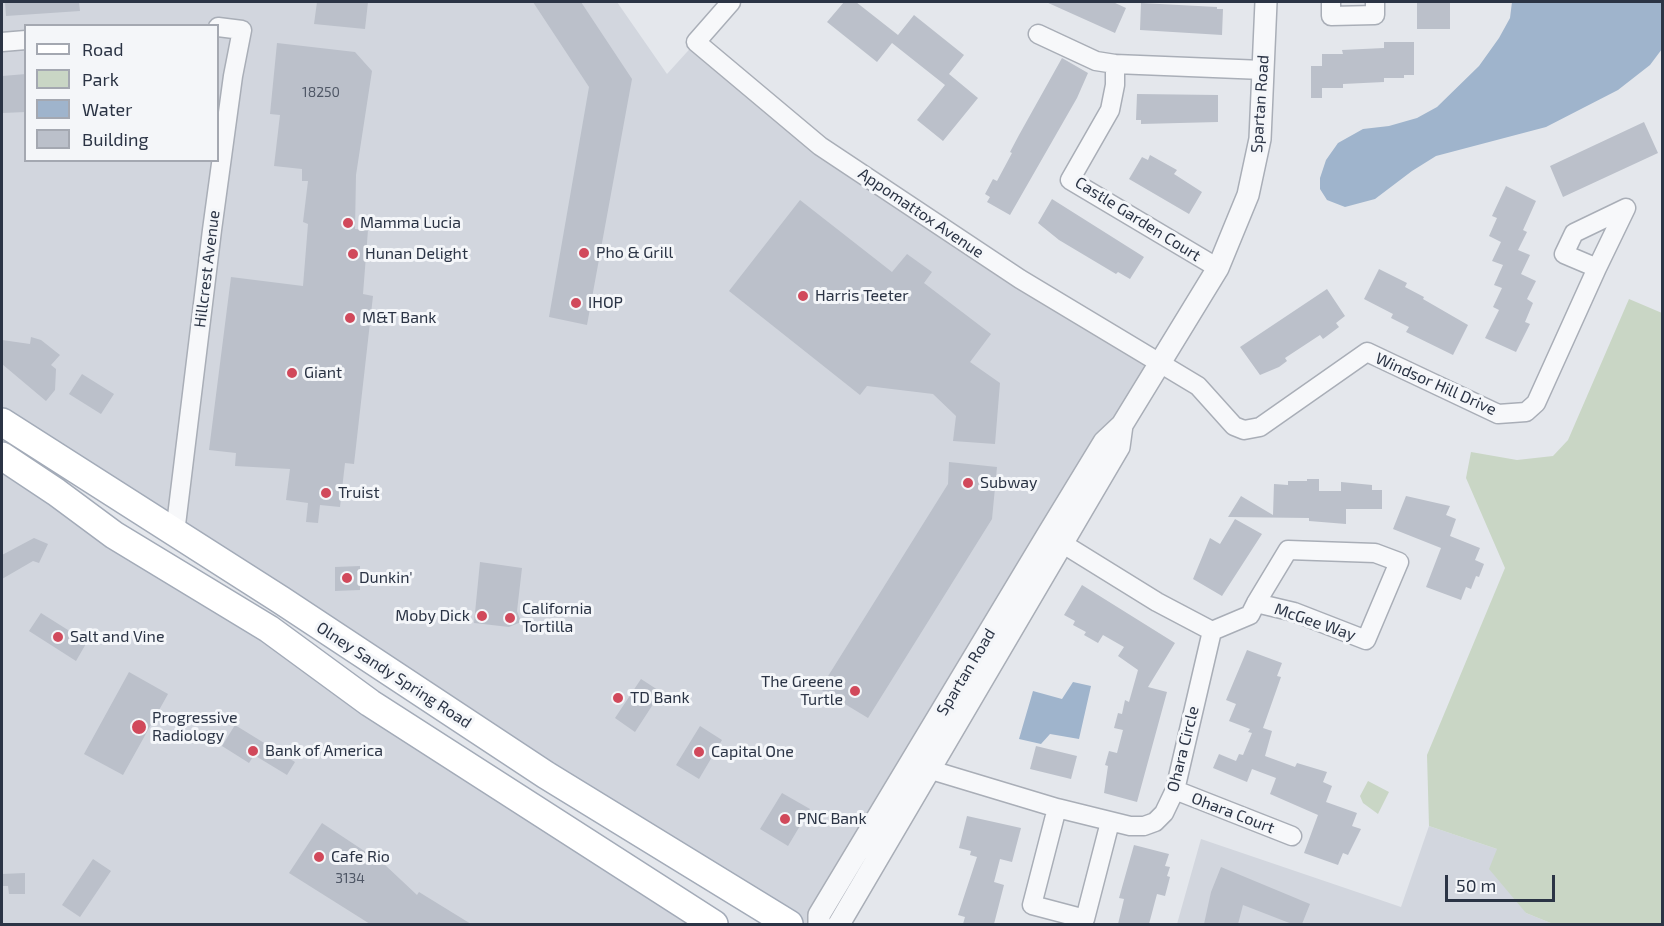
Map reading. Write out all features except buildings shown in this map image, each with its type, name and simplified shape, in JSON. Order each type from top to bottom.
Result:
[{"type":"main road","name":"Olney Sandy Spring Road","points":[[2,422],[546,775],[789,924]]},
{"type":"main road","name":"Olney Sandy Spring Road","points":[[2,456],[114,535],[269,629],[370,703],[714,924]]},
{"type":"street","name":"Appomattox Avenue","points":[[731,2],[696,42],[820,146],[1020,279],[1160,364]]},
{"type":"street","name":"Spartan Road","points":[[839,924],[931,770],[1055,539],[1104,442],[1122,425],[1218,268],[1233,237],[1250,184],[1260,139],[1266,2]]},
{"type":"street","points":[[1331,2],[1331,16],[1375,15],[1376,2]]},
{"type":"street","name":"Hillcrest Avenue","points":[[175,533],[214,208],[242,30],[219,27]]},
{"type":"street","points":[[1038,34],[1096,61],[1115,64],[1263,70]]},
{"type":"street","points":[[2,42],[24,40]]},
{"type":"street","name":"Castle Garden Court","points":[[1115,64],[1115,85],[1110,110],[1070,180],[1218,268]]},
{"type":"street","name":"Windsor Hill Drive","points":[[1160,364],[1198,386],[1234,426],[1244,430],[1260,427],[1367,352],[1498,414],[1514,415],[1526,412],[1536,403],[1597,268]]},
{"type":"street","name":"Spartan Road","points":[[819,924],[819,915],[1055,539]]},
{"type":"street","points":[[1055,539],[1157,602],[1212,631]]},
{"type":"street","name":"McGee Way","points":[[1212,631],[1250,615],[1256,603],[1287,550],[1375,553],[1399,562],[1366,640],[1294,612],[1256,603]]},
{"type":"street","name":"Ohara Circle","points":[[931,770],[1110,822],[1144,826],[1155,822],[1164,813],[1175,790],[1212,631]]},
{"type":"street","name":"Ohara Court","points":[[1175,790],[1292,836]]},
{"type":"street","points":[[1057,808],[1032,905],[1085,919],[1110,822]]},
{"type":"shaded area","points":[[2,2],[617,2],[667,74],[696,42],[820,146],[1160,364],[829,924],[789,924],[2,422]]},
{"type":"shaded area","points":[[2,458],[714,924],[2,924]]},
{"type":"shaded area","points":[[1429,826],[1497,849],[1526,913],[1553,924],[1177,924],[1201,839],[1401,907]]},
{"type":"green space","points":[[1629,299],[1662,313],[1662,924],[1553,924],[1526,913],[1489,869],[1497,849],[1429,826],[1427,755],[1505,568],[1466,478],[1471,452],[1517,460],[1553,456],[1568,440]]},
{"type":"green space","points":[[1368,781],[1389,792],[1378,814],[1363,803],[1360,796]]},
{"type":"water","points":[[1512,2],[1662,2],[1662,49],[1650,65],[1618,90],[1546,127],[1436,156],[1375,199],[1345,207],[1327,200],[1320,189],[1320,178],[1326,160],[1338,143],[1363,129],[1389,126],[1417,118],[1437,107],[1479,66],[1499,38],[1510,18]]},
{"type":"water","points":[[1073,682],[1091,686],[1079,739],[1050,734],[1041,744],[1019,739],[1033,691],[1062,699]]},
{"type":"place","name":"Mamma Lucia","points":[[348,223]]},
{"type":"place","name":"Pho & Grill","points":[[584,253]]},
{"type":"place","name":"Hunan Delight","points":[[353,254]]},
{"type":"place","name":"Harris Teeter","points":[[803,296]]},
{"type":"place","name":"IHOP","points":[[576,303]]},
{"type":"place","name":"M&T Bank","points":[[350,318]]},
{"type":"place","name":"Giant","points":[[292,373]]},
{"type":"place","name":"Subway","points":[[968,483]]},
{"type":"place","name":"Truist","points":[[326,493]]},
{"type":"place","name":"Dunkin'","points":[[347,578]]},
{"type":"place","name":"Moby Dick","points":[[482,616]]},
{"type":"place","name":"California Tortilla","points":[[510,618]]},
{"type":"place","name":"Salt and Vine","points":[[58,637]]},
{"type":"place","name":"The Greene Turtle","points":[[855,691]]},
{"type":"place","name":"TD Bank","points":[[618,698]]},
{"type":"place","name":"Progressive Radiology","points":[[139,727]]},
{"type":"place","name":"Bank of America","points":[[253,751]]},
{"type":"place","name":"Capital One","points":[[699,752]]},
{"type":"place","name":"PNC Bank","points":[[785,819]]},
{"type":"place","name":"Cafe Rio","points":[[319,857]]}]
